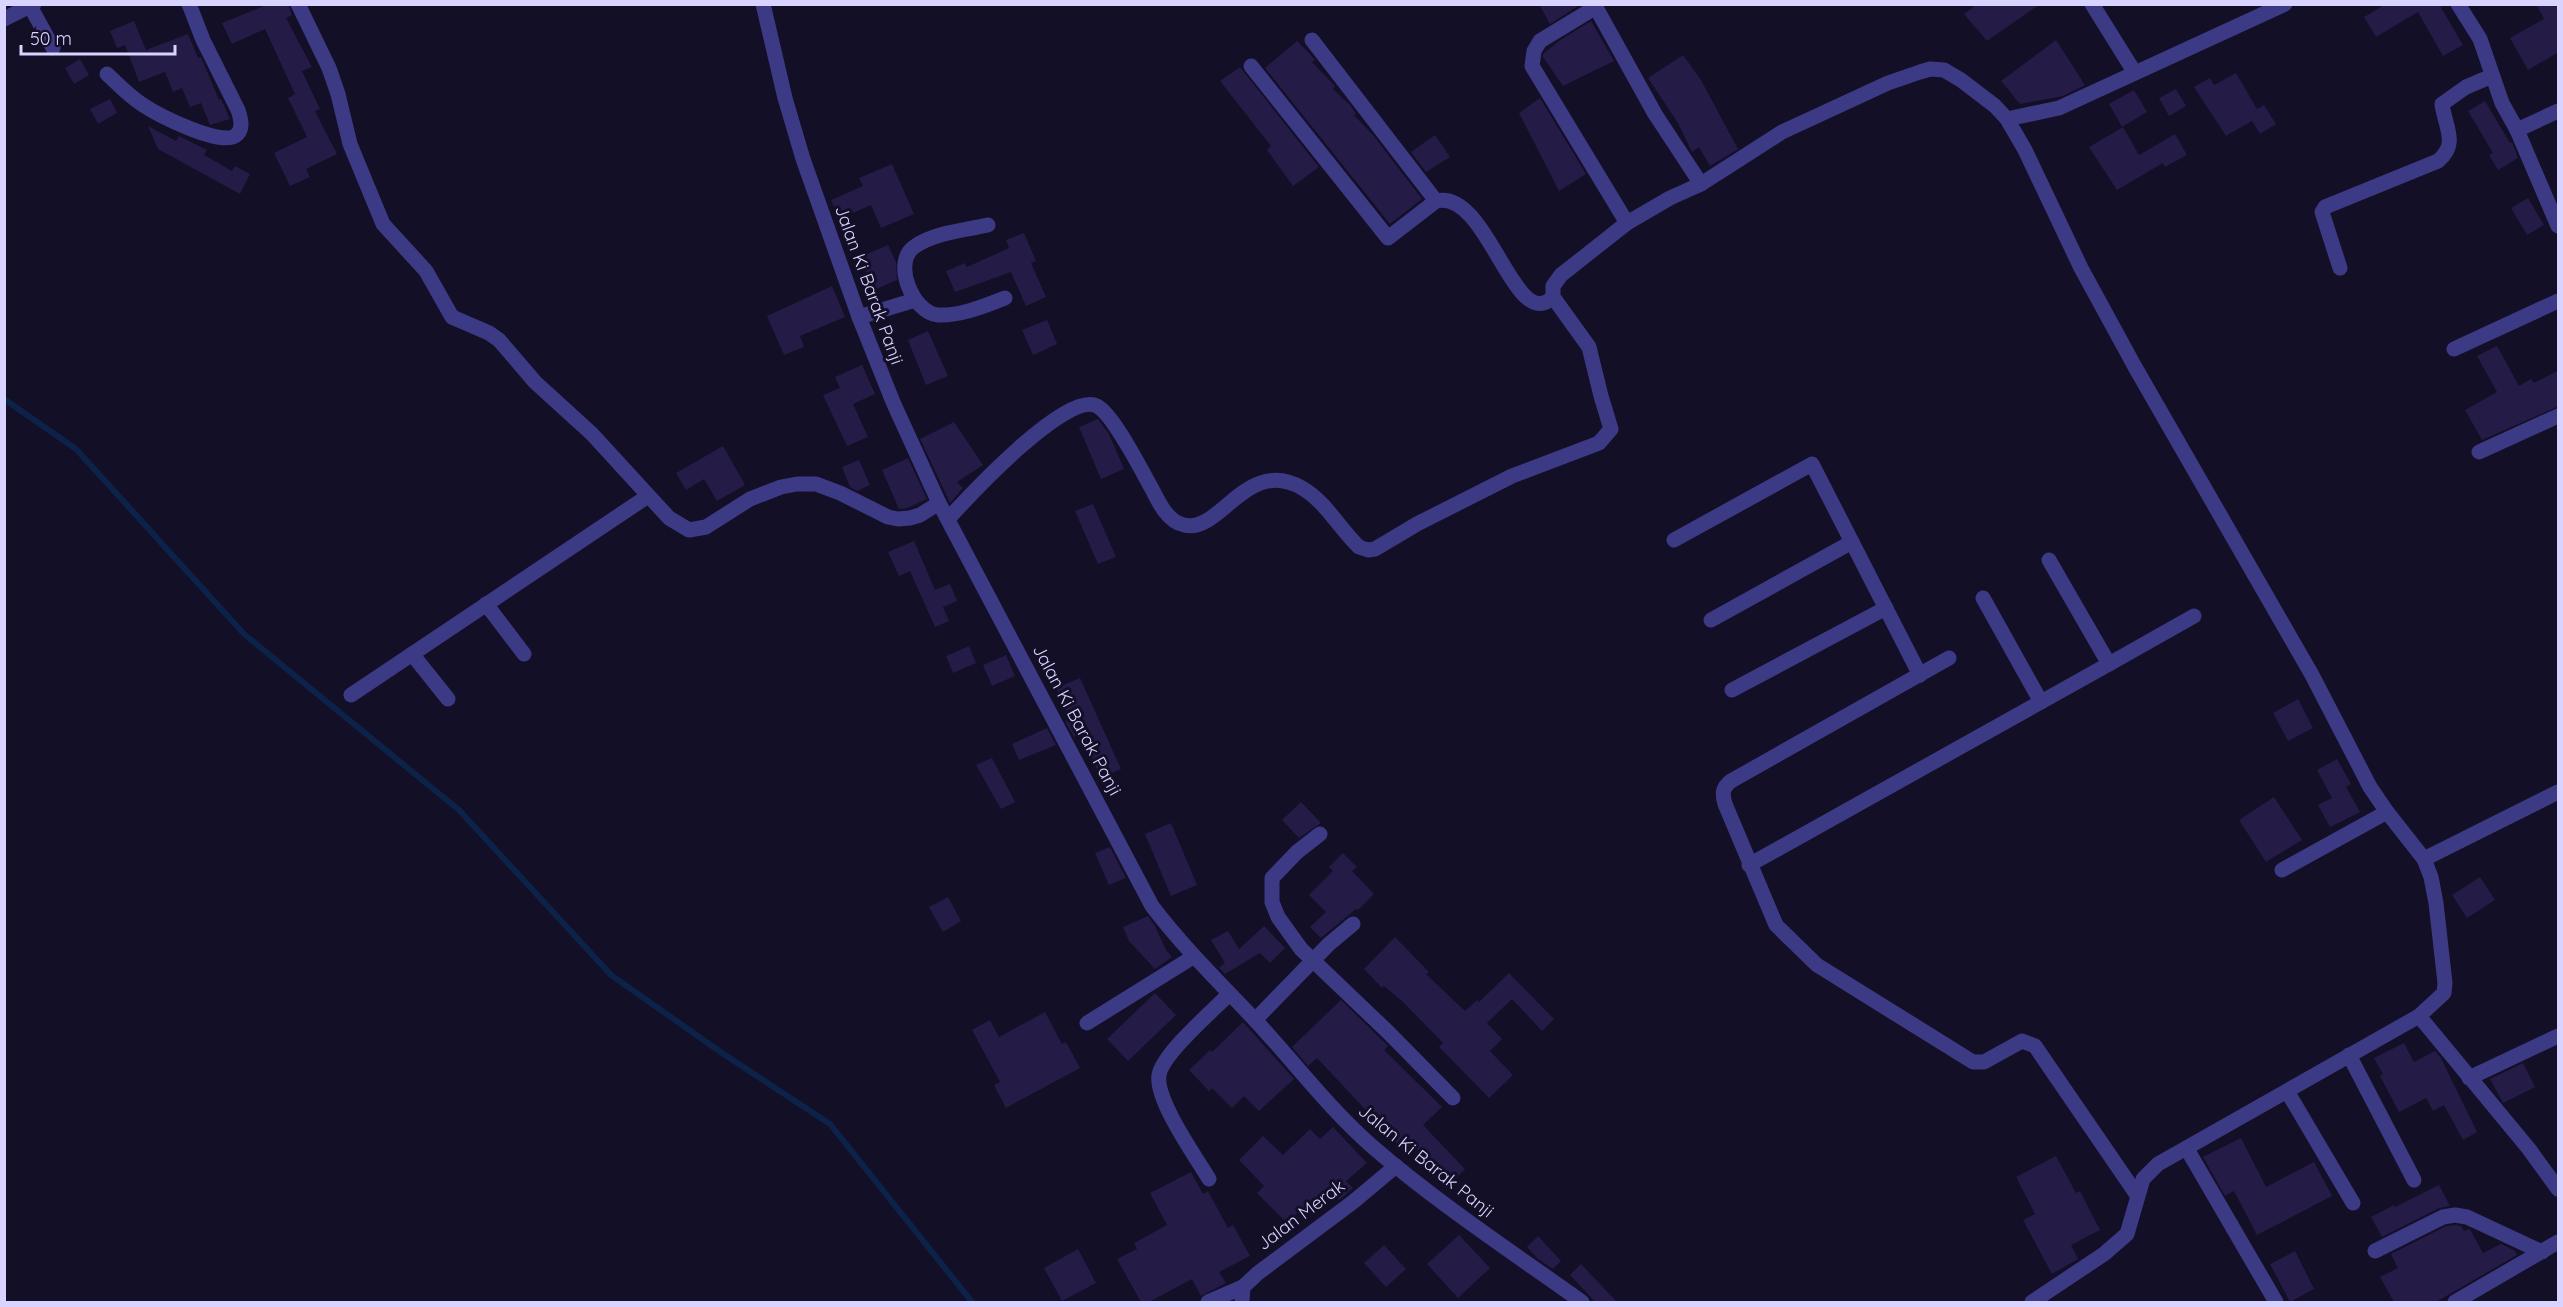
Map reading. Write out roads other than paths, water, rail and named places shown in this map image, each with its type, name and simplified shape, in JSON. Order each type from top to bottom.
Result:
[{"type":"street","points":[[107,74],[132,98],[170,120],[209,135],[228,138],[235,136],[242,122],[238,110],[189,4]]},
{"type":"street","points":[[298,4],[328,68],[338,94],[353,152],[383,224],[426,271],[452,317],[489,333],[499,340],[535,382],[577,419],[669,518],[689,530],[706,528],[750,500],[781,487],[796,484],[816,484],[888,517],[898,519],[920,514],[939,502]]},
{"type":"street","name":"Jalan Ki Barak Panji","points":[[763,4],[785,98],[803,159],[859,317],[893,402],[939,502],[1144,892],[1158,914],[1193,957],[1255,1020],[1338,1114],[1396,1166],[1476,1228],[1582,1302]]},
{"type":"street","points":[[2092,4],[2135,73]]},
{"type":"street","points":[[2007,119],[2059,108],[2285,4]]},
{"type":"street","points":[[2458,4],[2476,30],[2502,103],[2517,130],[2559,226]]},
{"type":"street","points":[[4,19],[31,5],[53,48]]},
{"type":"street","points":[[1627,223],[1533,66],[1533,51],[1540,41],[1595,6],[1655,114],[1701,184]]},
{"type":"street","points":[[1312,40],[1436,201]]},
{"type":"street","points":[[1251,66],[1388,238],[1436,201],[1445,199],[1456,202],[1480,226],[1527,300],[1538,305],[1548,302],[1552,297]]},
{"type":"street","points":[[949,518],[986,477],[1021,445],[1077,406],[1089,403],[1098,406],[1116,426],[1166,513],[1173,520],[1194,526],[1203,522],[1246,490],[1275,480],[1287,481],[1304,489],[1359,547],[1375,549],[1416,524],[1512,476],[1587,449],[1607,436],[1611,429],[1600,396],[1589,347],[1552,297],[1552,286],[1561,274],[1627,223],[1670,198],[1701,184],[1782,132],[1888,83],[1930,69],[1944,70],[1961,80],[1995,106],[2007,119],[2025,150],[2081,268],[2135,367],[2312,675],[2345,742],[2387,812],[2424,859],[2431,877],[2436,903],[2445,983],[2444,993],[2420,1016],[2158,1164],[2143,1179],[2127,1234],[2104,1254],[2032,1302]]},
{"type":"street","points":[[2340,268],[2323,221],[2322,212],[2325,207],[2438,161],[2447,154],[2450,145],[2442,104],[2466,87],[2492,76]]},
{"type":"street","points":[[2517,130],[2559,111]]},
{"type":"street","points":[[988,225],[931,239],[914,247],[906,255],[904,266],[915,300],[922,309],[936,315],[954,315],[1005,298]]},
{"type":"street","points":[[859,317],[915,300]]},
{"type":"street","points":[[2454,349],[2559,302]]},
{"type":"street","points":[[2479,452],[2559,416]]},
{"type":"street","points":[[1674,540],[1812,464],[1920,675]]},
{"type":"street","points":[[351,695],[648,496]]},
{"type":"street","points":[[1711,620],[1852,543]]},
{"type":"street","points":[[2049,560],[2109,664]]},
{"type":"street","points":[[1983,598],[2041,702]]},
{"type":"street","points":[[486,604],[524,654]]},
{"type":"street","points":[[1732,690],[1886,608]]},
{"type":"street","points":[[1749,865],[2194,616]]},
{"type":"street","points":[[412,654],[448,699]]},
{"type":"street","points":[[1949,658],[1726,786],[1722,794],[1725,804],[1776,925],[1818,965],[1972,1062],[1984,1062],[2022,1041],[2035,1046],[2137,1195]]},
{"type":"street","points":[[2424,859],[2559,792]]},
{"type":"street","points":[[2282,870],[2387,812]]},
{"type":"street","points":[[1320,834],[1272,878],[1270,889],[1278,917],[1312,962],[1382,1026],[1453,1098]]},
{"type":"street","points":[[1255,1020],[1353,924]]},
{"type":"street","points":[[1087,1023],[1193,957]]},
{"type":"street","points":[[1209,1179],[1172,1119],[1160,1088],[1159,1074],[1168,1056],[1229,994]]},
{"type":"street","points":[[2420,1016],[2559,1189]]},
{"type":"street","points":[[2469,1078],[2559,1036]]},
{"type":"street","points":[[2349,1056],[2414,1180]]},
{"type":"street","points":[[2287,1091],[2353,1203]]},
{"type":"street","points":[[2187,1149],[2276,1302]]},
{"type":"street","name":"Jalan Merak","points":[[1208,1302],[1242,1295],[1258,1273],[1353,1202],[1396,1166]]},
{"type":"street","points":[[2375,1251],[2443,1217],[2455,1215],[2467,1217],[2542,1252]]},
{"type":"street","points":[[2455,1302],[2559,1242]]},
{"type":"waterway","points":[[4,399],[76,449],[244,634],[459,810],[611,975],[722,1053],[830,1124],[972,1302]]}]
